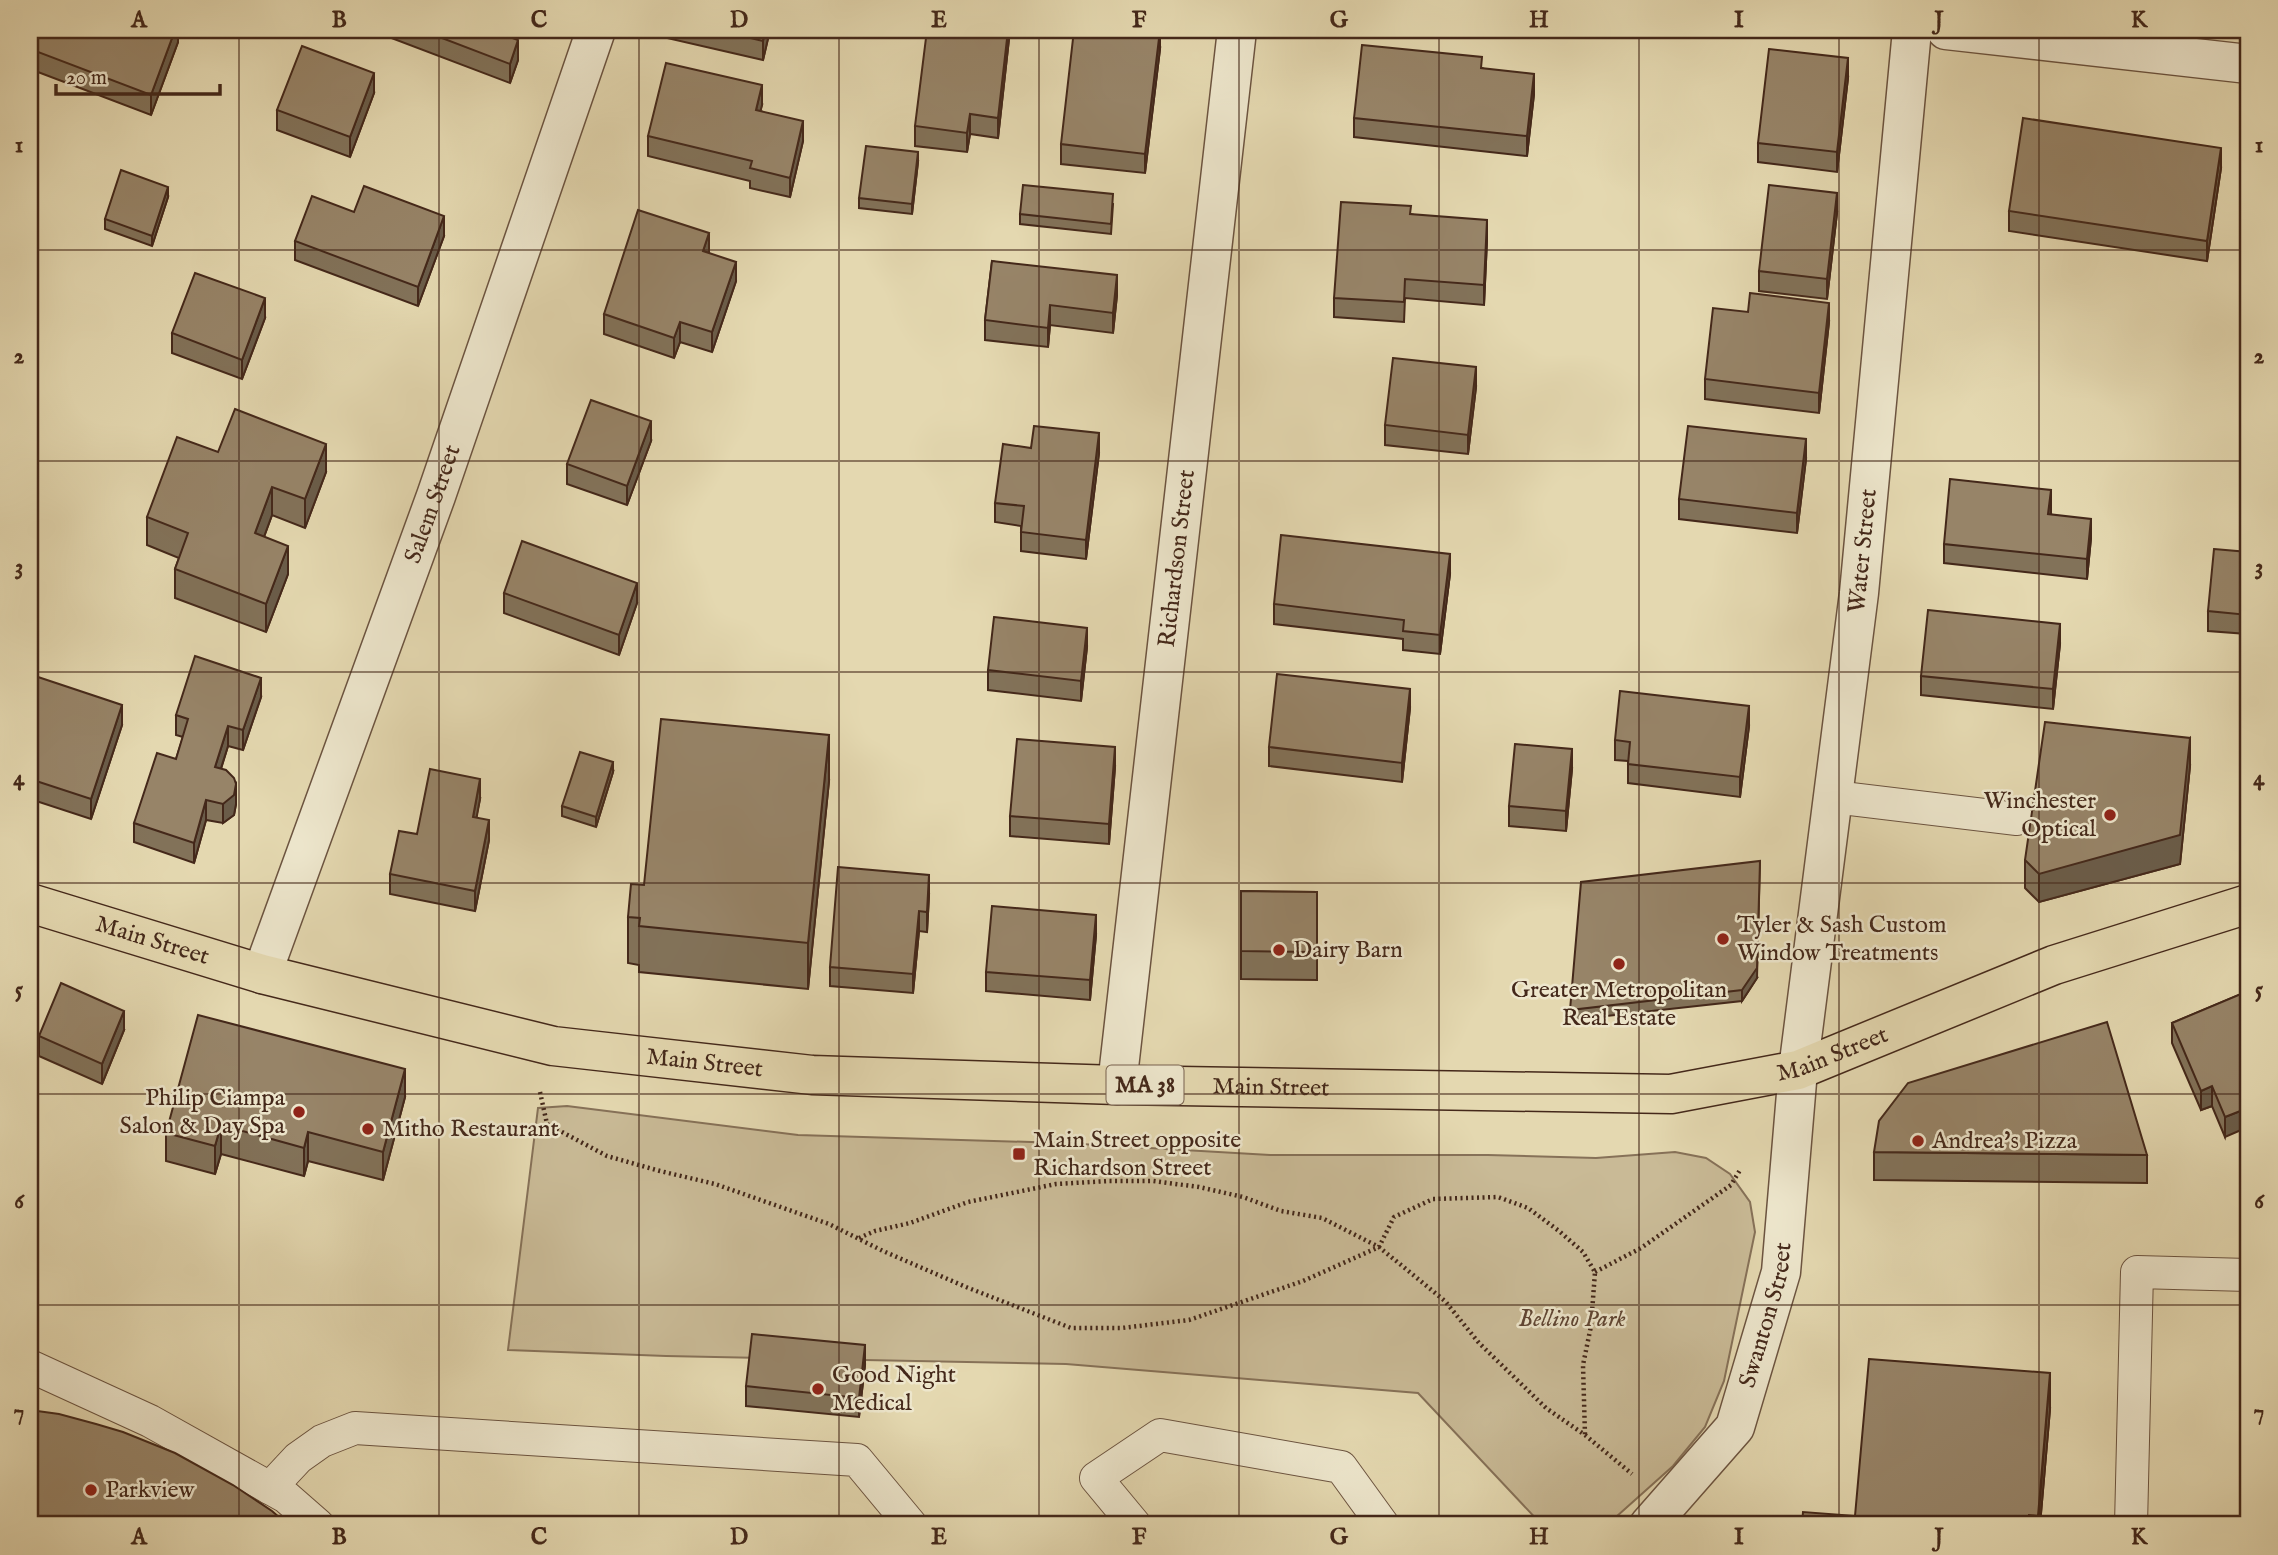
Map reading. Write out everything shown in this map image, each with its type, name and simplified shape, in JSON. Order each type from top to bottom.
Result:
[{"type":"main road","name":"Main Street","points":[[30,903],[262,974],[553,1046],[812,1075],[1117,1085],[1671,1094],[1798,1070],[2054,965],[2248,904]]},
{"type":"street","name":"Salem Street","points":[[262,974],[436,496],[596,30]]},
{"type":"street","name":"Richardson Street","points":[[1117,1085],[1237,30]]},
{"type":"street","name":"Water Street","points":[[1798,1070],[1859,593],[1912,30]]},
{"type":"street","points":[[1946,30],[2248,64]]},
{"type":"street","name":"Swanton Street","points":[[1658,1514],[1735,1427],[1781,1272],[1798,1070]]},
{"type":"lane","points":[[1833,797],[2017,819]]},
{"type":"lane","points":[[2131,1525],[2137,1272],[2248,1275]]},
{"type":"lane","points":[[30,1366],[150,1421],[286,1497],[318,1525]]},
{"type":"lane","points":[[270,1488],[322,1441],[355,1428],[857,1460],[912,1525]]},
{"type":"lane","points":[[1135,1525],[1096,1478],[1160,1435],[1341,1467],[1383,1525]]},
{"type":"path","points":[[528,1040],[547,1124],[607,1156],[727,1187],[829,1224],[1002,1302],[1071,1328],[1122,1328],[1189,1320],[1303,1281],[1379,1247],[1394,1217],[1433,1199],[1498,1197],[1528,1208],[1583,1252],[1595,1272],[1591,1326],[1583,1365],[1585,1435]]},
{"type":"path","points":[[1595,1272],[1641,1248],[1731,1185],[1744,1162]]},
{"type":"path","points":[[858,1238],[968,1202],[1056,1184],[1109,1181],[1153,1181],[1199,1187],[1243,1197],[1281,1211],[1322,1218],[1379,1247],[1445,1301],[1479,1343],[1546,1408],[1585,1435],[1658,1514]]},
{"type":"green space","name":"Bellino Park","points":[[567,1106],[798,1135],[1063,1143],[1270,1155],[1596,1158],[1675,1152],[1706,1158],[1730,1174],[1750,1202],[1755,1232],[1724,1381],[1705,1427],[1673,1466],[1607,1525],[1542,1525],[1418,1393],[1066,1364],[508,1350],[538,1108]]},
{"type":"building","points":[[37,30],[175,30],[151,95],[30,49]]},
{"type":"building","points":[[421,30],[506,30],[504,35],[518,40],[510,64]]},
{"type":"building","points":[[717,30],[765,30],[763,41]]},
{"type":"building","points":[[927,30],[1008,30],[998,118],[970,114],[967,133],[915,126]]},
{"type":"building","points":[[1074,30],[1160,30],[1145,154],[1061,144]]},
{"type":"building","points":[[1362,45],[1482,57],[1481,68],[1534,74],[1527,136],[1354,118]]},
{"type":"building","points":[[302,46],[374,73],[350,137],[277,110]]},
{"type":"building","points":[[1769,49],[1848,58],[1837,152],[1758,143]]},
{"type":"building","points":[[666,63],[762,85],[756,110],[803,121],[790,178],[750,168],[752,161],[648,136]]},
{"type":"building","points":[[2023,118],[2221,148],[2207,241],[2009,211]]},
{"type":"building","points":[[866,146],[918,152],[912,204],[859,198]]},
{"type":"building","points":[[121,170],[168,187],[152,236],[105,219]]},
{"type":"building","points":[[1023,185],[1113,194],[1111,224],[1020,214]]},
{"type":"building","points":[[1769,185],[1837,193],[1827,279],[1759,271]]},
{"type":"building","points":[[364,186],[444,216],[418,287],[295,241],[312,196],[354,212]]},
{"type":"building","points":[[1341,202],[1411,206],[1410,214],[1487,220],[1484,285],[1405,279],[1404,302],[1334,298]]},
{"type":"building","points":[[638,210],[709,233],[703,251],[736,262],[712,332],[680,322],[674,338],[604,314]]},
{"type":"building","points":[[992,261],[1117,275],[1113,313],[1050,305],[1048,328],[985,320]]},
{"type":"building","points":[[195,273],[265,298],[242,360],[172,333]]},
{"type":"building","points":[[1750,293],[1829,303],[1819,393],[1705,379],[1713,308],[1748,312]]},
{"type":"building","points":[[1393,358],[1476,367],[1468,435],[1385,425]]},
{"type":"building","points":[[591,400],[651,421],[627,486],[567,464]]},
{"type":"building","points":[[235,409],[326,444],[305,499],[272,487],[255,533],[288,546],[266,604],[175,569],[188,533],[147,517],[177,437],[218,452]]},
{"type":"building","points":[[1034,426],[1099,433],[1086,540],[1021,532],[1024,506],[995,503],[1003,444],[1031,448]]},
{"type":"building","points":[[1688,426],[1806,439],[1797,513],[1679,499]]},
{"type":"building","points":[[1950,479],[2051,490],[2048,514],[2091,519],[2087,559],[1944,544]]},
{"type":"building","points":[[1281,535],[1450,554],[1440,635],[1403,631],[1404,620],[1274,604]]},
{"type":"building","points":[[522,541],[637,583],[619,635],[504,593]]},
{"type":"building","points":[[2214,549],[2248,552],[2248,615],[2208,611]]},
{"type":"building","points":[[1928,610],[2060,624],[2053,689],[1921,676]]},
{"type":"building","points":[[994,617],[1087,628],[1081,681],[988,670]]},
{"type":"building","points":[[2248,625],[2248,675],[2243,675]]},
{"type":"building","points":[[195,656],[261,678],[243,730],[228,726],[215,767],[226,770],[234,778],[234,795],[223,804],[206,800],[194,843],[134,823],[157,753],[176,759],[188,719],[176,715]]},
{"type":"building","points":[[1277,674],[1410,689],[1402,763],[1269,747]]},
{"type":"building","points":[[38,677],[122,705],[91,799],[30,779],[30,701]]},
{"type":"building","points":[[1620,691],[1749,706],[1740,777],[1628,764],[1630,742],[1615,740]]},
{"type":"building","points":[[661,719],[829,735],[808,943],[639,926],[640,918],[628,917],[631,884],[644,885]]},
{"type":"building","name":"Winchester Optical","points":[[2045,722],[2190,738],[2180,835],[2039,874],[2025,860]]},
{"type":"building","points":[[1017,739],[1115,747],[1109,824],[1010,816]]},
{"type":"building","points":[[1515,744],[1572,749],[1566,811],[1509,806]]},
{"type":"building","points":[[580,752],[613,762],[596,817],[562,806]]},
{"type":"building","points":[[430,769],[480,779],[473,817],[489,820],[475,891],[390,874],[399,831],[417,834]]},
{"type":"building","points":[[1760,861],[1757,968],[1742,990],[1570,1010],[1581,882]]},
{"type":"building","points":[[838,867],[929,875],[927,912],[919,911],[913,974],[830,967]]},
{"type":"building","points":[[1241,891],[1317,892],[1317,952],[1241,951]]},
{"type":"building","points":[[992,906],[1096,915],[1090,980],[986,972]]},
{"type":"building","points":[[61,983],[124,1011],[102,1064],[39,1036]]},
{"type":"building","points":[[2248,991],[2248,1108],[2225,1117],[2212,1086],[2201,1091],[2172,1023]]},
{"type":"building","points":[[198,1015],[405,1069],[383,1152],[308,1132],[304,1148],[221,1125],[215,1146],[166,1133]]},
{"type":"building","points":[[2107,1022],[2147,1155],[1874,1152],[1879,1121],[1908,1083]]},
{"type":"building","points":[[752,1334],[865,1345],[859,1398],[746,1386]]},
{"type":"building","points":[[1869,1359],[2050,1373],[2038,1516],[2029,1515],[2028,1525],[1802,1525],[1803,1512],[1855,1516]]},
{"type":"building","points":[[30,1410],[59,1414],[123,1432],[175,1453],[233,1485],[288,1525],[30,1525]]},
{"type":"place","name":"Winchester Optical","points":[[2110,815]]},
{"type":"place","name":"Tyler & Sash Custom Window Treatments","points":[[1723,939]]},
{"type":"place","name":"Dairy Barn","points":[[1279,950]]},
{"type":"place","name":"Greater Metropolitan Real Estate","points":[[1619,964]]},
{"type":"place","name":"Philip Ciampa Salon & Day Spa","points":[[299,1112]]},
{"type":"place","name":"Mitho Restaurant","points":[[368,1129]]},
{"type":"place","name":"Andrea's Pizza","points":[[1918,1141]]},
{"type":"place","name":"Main Street opposite Richardson Street","points":[[1019,1154]]},
{"type":"place","name":"Good Night Medical","points":[[818,1389]]},
{"type":"place","name":"Parkview","points":[[91,1490]]}]
